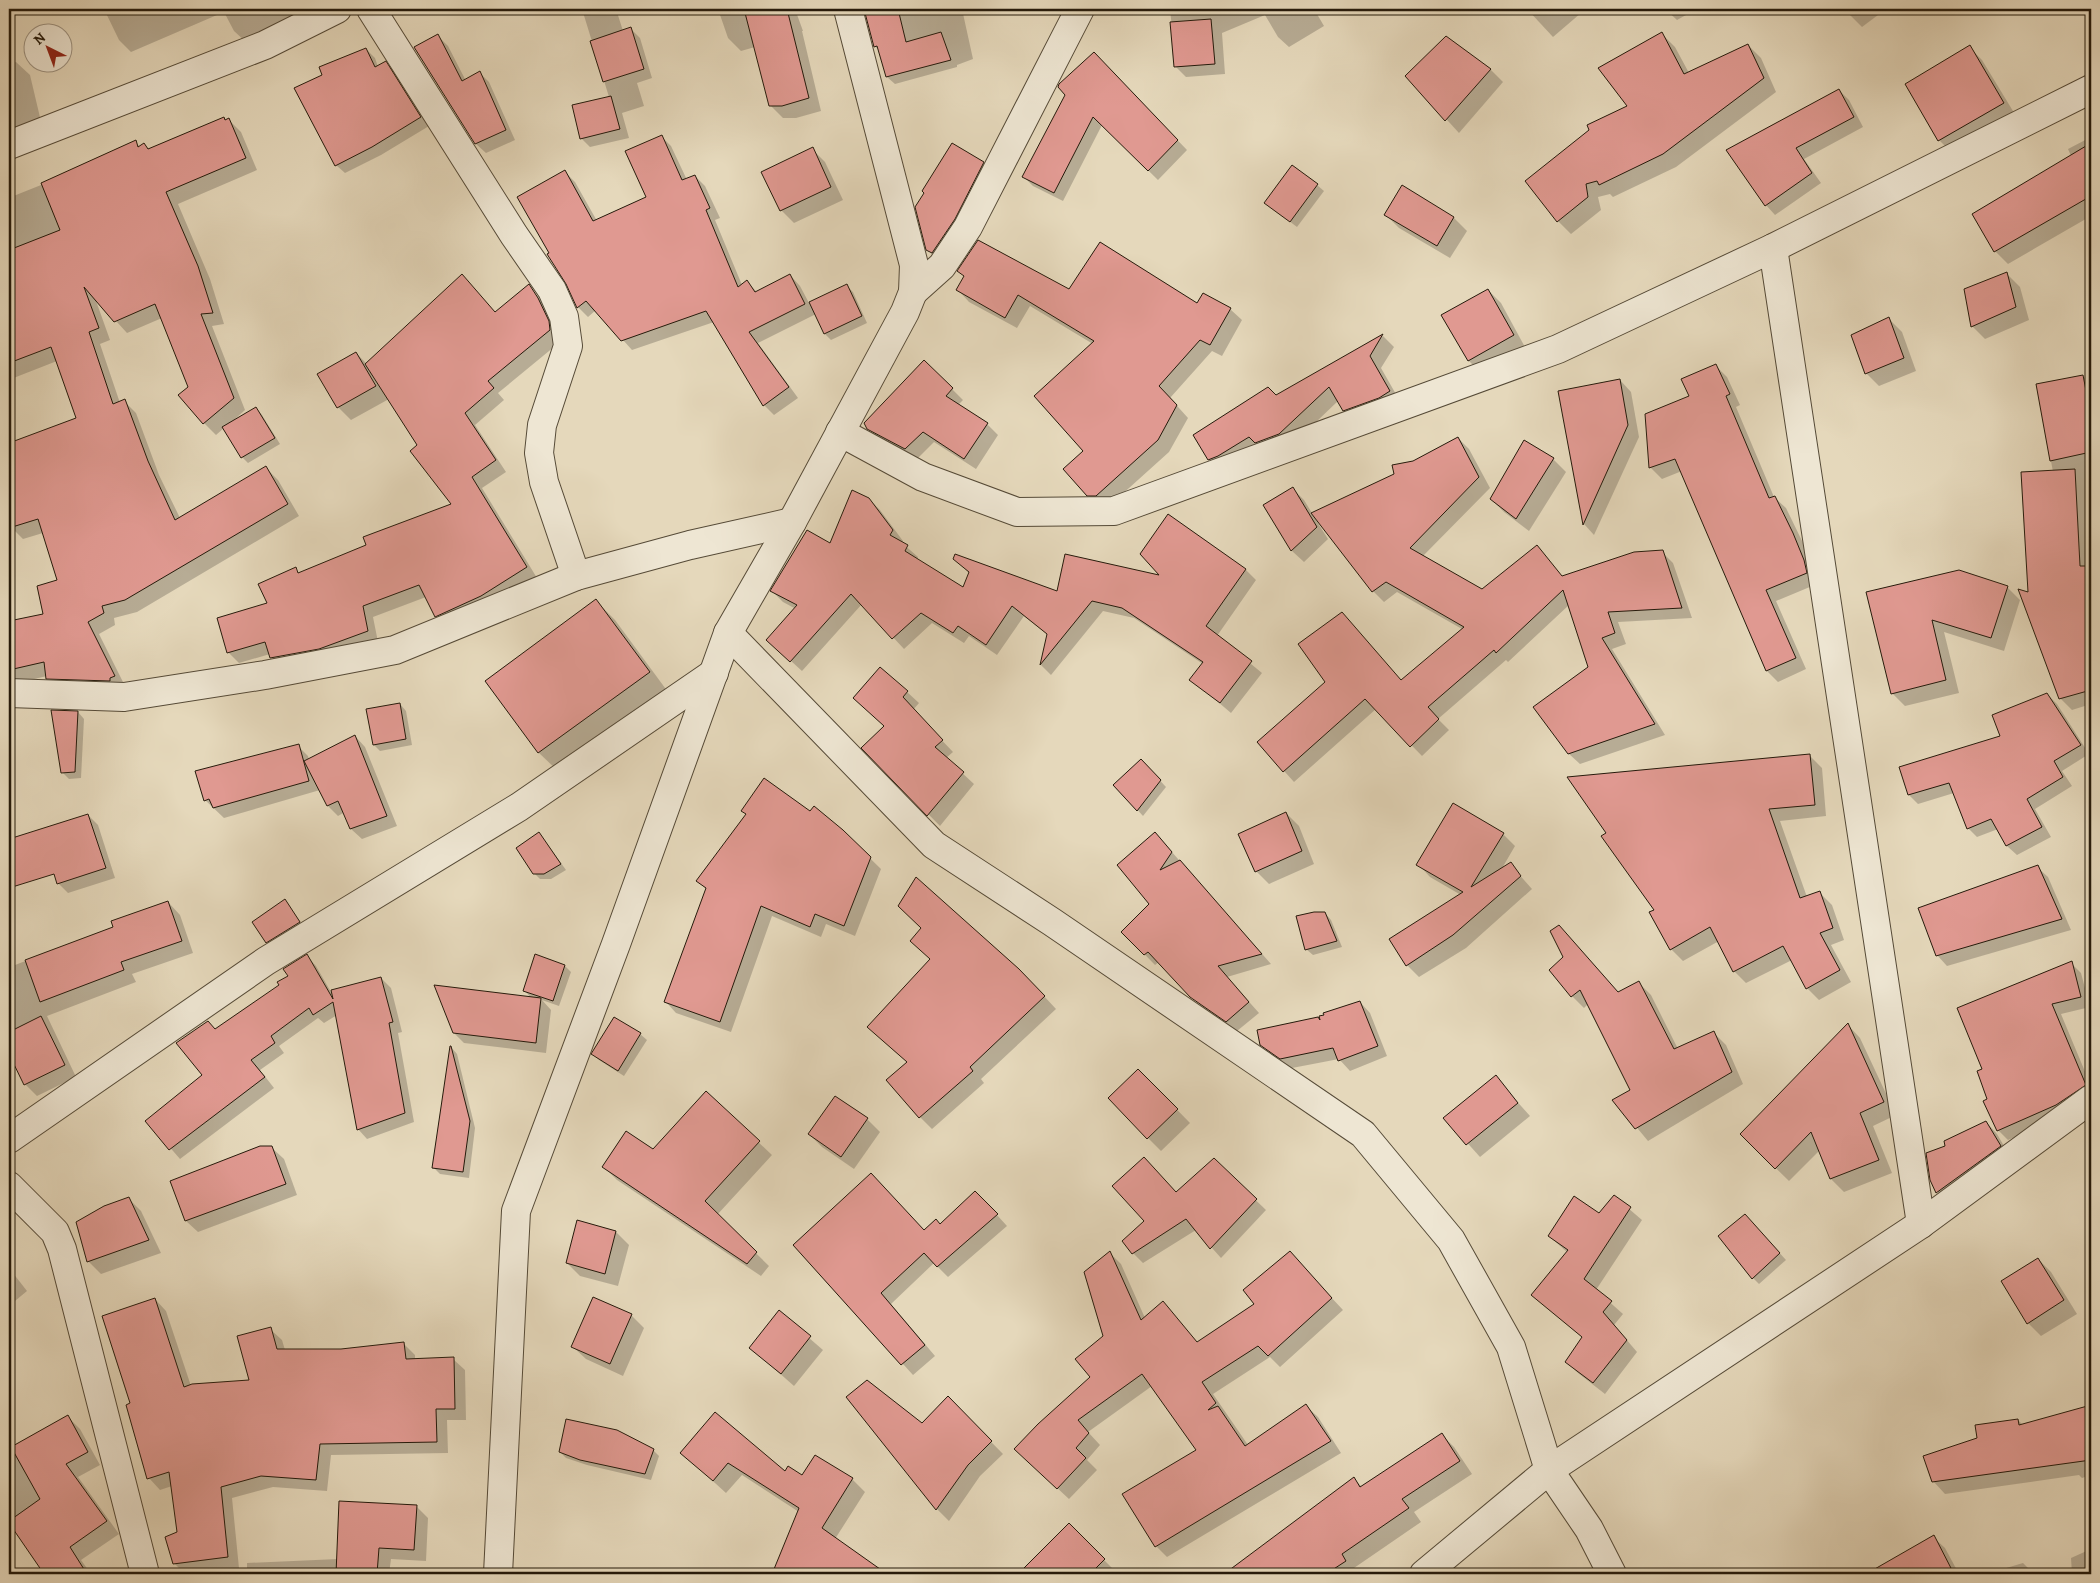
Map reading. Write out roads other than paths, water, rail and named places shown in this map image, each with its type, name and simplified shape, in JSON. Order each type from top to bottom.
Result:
[{"type":"street","points":[[9,145],[265,45],[337,9]]},
{"type":"street","points":[[371,9],[514,235],[552,290],[564,317],[568,346],[542,425],[539,453],[544,482],[576,576]]},
{"type":"street","points":[[498,1574],[516,1211],[728,633],[792,522],[905,312],[912,292],[914,265],[848,9]]},
{"type":"street","points":[[912,292],[942,266],[968,227],[1080,9]]},
{"type":"street","points":[[840,432],[923,478],[1017,512],[1114,512],[1558,348],[1773,248],[2091,89]]},
{"type":"street","points":[[1773,248],[1920,1224]]},
{"type":"street","points":[[9,693],[124,697],[265,675],[395,650],[576,576],[690,545],[792,522]]},
{"type":"street","points":[[728,633],[934,845],[1052,922],[1362,1134],[1451,1240],[1511,1347],[1549,1470],[1589,1529],[1612,1574]]},
{"type":"street","points":[[9,1139],[266,960],[519,806],[714,673]]},
{"type":"street","points":[[1424,1574],[1549,1470],[1920,1224],[2091,1099]]},
{"type":"street","points":[[9,1186],[55,1232],[62,1248],[145,1574]]}]
